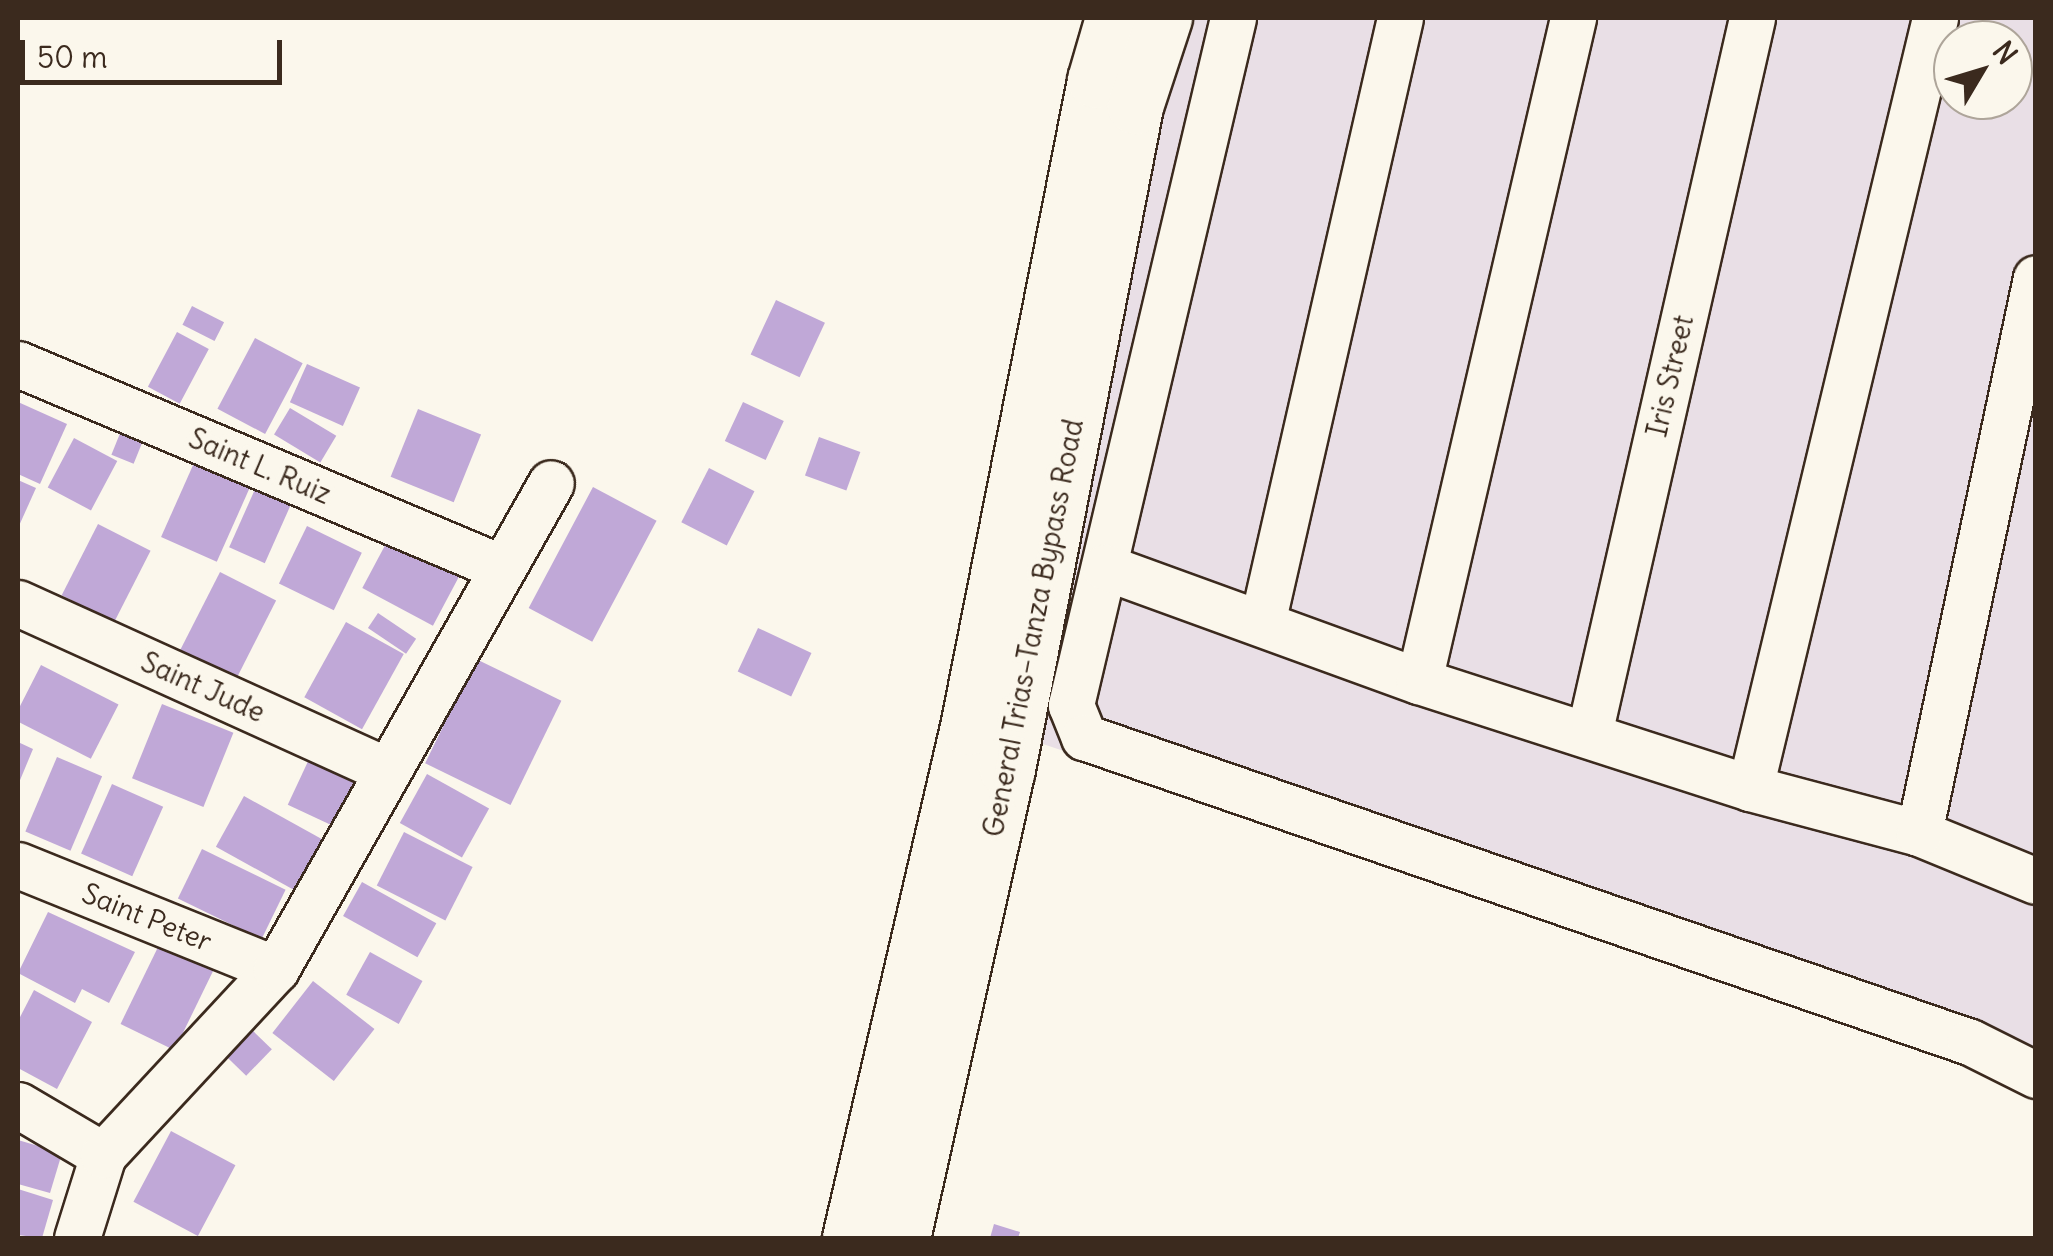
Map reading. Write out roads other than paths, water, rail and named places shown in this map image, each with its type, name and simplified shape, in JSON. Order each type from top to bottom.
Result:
[{"type":"main road","name":"General Trias–Tanza Bypass Road","points":[[850,1238],[968,727],[1095,80],[1114,18]]},
{"type":"main road","name":"General Trias–Tanza Bypass Road","points":[[902,1238],[995,824],[1136,106],[1164,18]]},
{"type":"street","points":[[1233,18],[1072,705],[1092,744],[1970,1042],[2036,1075]]},
{"type":"street","points":[[1263,619],[1400,18]]},
{"type":"street","points":[[1419,680],[1573,18]]},
{"type":"street","name":"Iris Street","points":[[1589,734],[1752,18]]},
{"type":"street","points":[[1750,788],[1935,18]]},
{"type":"street","points":[[1919,833],[2030,337],[2036,278]]},
{"type":"street","name":"Saint L. Ruiz","points":[[18,364],[502,568]]},
{"type":"street","points":[[77,1238],[103,1154],[276,969],[551,483]]},
{"type":"street","points":[[1104,567],[1263,619],[1419,680],[1750,788],[1919,833],[2036,881]]},
{"type":"street","name":"Saint Jude","points":[[18,603],[388,771]]},
{"type":"street","name":"Saint Peter","points":[[18,865],[276,969]]},
{"type":"street","points":[[18,1105],[103,1154]]}]
